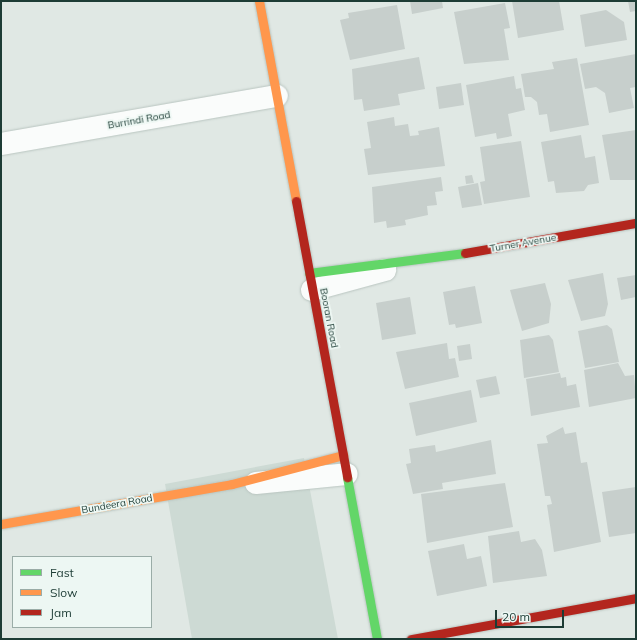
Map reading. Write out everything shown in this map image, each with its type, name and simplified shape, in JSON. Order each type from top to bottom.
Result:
[{"type":"street","name":"Booran Road","points":[[259,1],[377,639]]},
{"type":"street","name":"Burrindi Road","points":[[1,144],[277,96]]},
{"type":"street","name":"Turner Avenue","points":[[311,281],[636,223]]},
{"type":"street","name":"Bundeera Road","points":[[1,524],[345,465]]},
{"type":"street","points":[[411,639],[636,598]]},
{"type":"shaded area","points":[[304,458],[338,639],[192,639],[165,484]]},
{"type":"building","points":[[410,1],[442,1],[443,8],[412,14]]},
{"type":"building","points":[[512,1],[559,1],[564,30],[518,38]]},
{"type":"building","points":[[628,1],[636,1],[636,11],[630,12]]},
{"type":"building","points":[[505,3],[510,28],[504,29],[509,60],[464,64],[454,12]]},
{"type":"building","points":[[397,5],[405,49],[350,60],[340,20],[349,18],[348,13]]},
{"type":"building","points":[[606,10],[624,22],[627,40],[585,47],[580,15]]},
{"type":"building","points":[[636,54],[636,87],[630,88],[634,108],[609,113],[605,93],[596,87],[585,89],[580,64]]},
{"type":"building","points":[[419,57],[425,89],[398,94],[400,105],[364,111],[362,99],[354,100],[352,69]]},
{"type":"building","points":[[577,58],[589,125],[550,132],[547,114],[539,115],[537,102],[531,97],[525,97],[521,74],[554,69],[552,62]]},
{"type":"building","points":[[514,76],[516,89],[521,88],[525,110],[508,114],[512,136],[497,139],[496,133],[475,137],[466,85]]},
{"type":"building","points":[[461,83],[464,105],[439,109],[436,87]]},
{"type":"building","points":[[394,117],[395,126],[408,124],[410,136],[419,135],[418,131],[439,127],[445,166],[368,175],[364,149],[371,148],[367,122]]},
{"type":"building","points":[[636,130],[636,180],[610,180],[602,135]]},
{"type":"building","points":[[581,135],[585,158],[595,156],[599,183],[588,185],[584,191],[556,193],[554,181],[548,182],[541,142]]},
{"type":"building","points":[[521,141],[530,197],[484,204],[480,182],[485,181],[480,147]]},
{"type":"building","points":[[472,175],[474,183],[466,184],[465,176]]},
{"type":"building","points":[[441,177],[443,191],[435,192],[437,205],[427,206],[428,215],[405,220],[406,225],[387,228],[386,221],[374,223],[372,187]]},
{"type":"building","points":[[478,183],[482,205],[462,208],[458,187]]},
{"type":"building","points":[[603,273],[608,304],[605,316],[581,321],[568,280]]},
{"type":"building","points":[[636,275],[636,297],[621,300],[617,278]]},
{"type":"building","points":[[545,283],[551,304],[549,323],[522,331],[510,290]]},
{"type":"building","points":[[475,286],[482,323],[456,328],[455,324],[449,325],[443,292]]},
{"type":"building","points":[[410,297],[416,334],[382,340],[376,303]]},
{"type":"building","points":[[607,325],[612,329],[619,362],[585,368],[578,331]]},
{"type":"building","points":[[549,335],[553,340],[559,372],[524,378],[520,340]]},
{"type":"building","points":[[447,343],[449,359],[455,358],[459,377],[405,389],[396,352]]},
{"type":"building","points":[[470,344],[472,359],[459,361],[457,346]]},
{"type":"building","points":[[618,363],[625,376],[634,375],[636,398],[589,407],[584,370]]},
{"type":"building","points":[[560,373],[561,378],[566,377],[567,386],[576,384],[580,407],[531,416],[526,379]]},
{"type":"building","points":[[496,376],[500,394],[480,398],[476,380]]},
{"type":"building","points":[[471,390],[477,422],[416,436],[409,403]]},
{"type":"building","points":[[563,427],[565,434],[576,432],[581,463],[587,462],[601,542],[554,552],[547,505],[552,504],[550,496],[545,496],[537,444],[548,443],[546,436]]},
{"type":"building","points":[[491,440],[496,474],[442,483],[443,489],[413,494],[406,464],[411,463],[409,449],[435,445],[436,452]]},
{"type":"building","points":[[505,483],[513,527],[427,543],[421,494]]},
{"type":"building","points":[[636,487],[636,533],[609,537],[602,492]]},
{"type":"building","points":[[519,531],[521,542],[535,539],[542,550],[547,576],[493,583],[488,536]]},
{"type":"building","points":[[464,544],[467,559],[481,556],[487,586],[437,596],[428,551]]},
{"type":"traffic: fast","points":[[309,273],[465,253]]},
{"type":"traffic: fast","points":[[347,477],[377,639]]},
{"type":"traffic: slow","points":[[259,1],[296,201]]},
{"type":"traffic: slow","points":[[1,524],[232,484],[343,455]]},
{"type":"traffic: jam","points":[[296,201],[347,477]]},
{"type":"traffic: jam","points":[[465,253],[636,223]]},
{"type":"traffic: jam","points":[[411,639],[636,598]]}]
